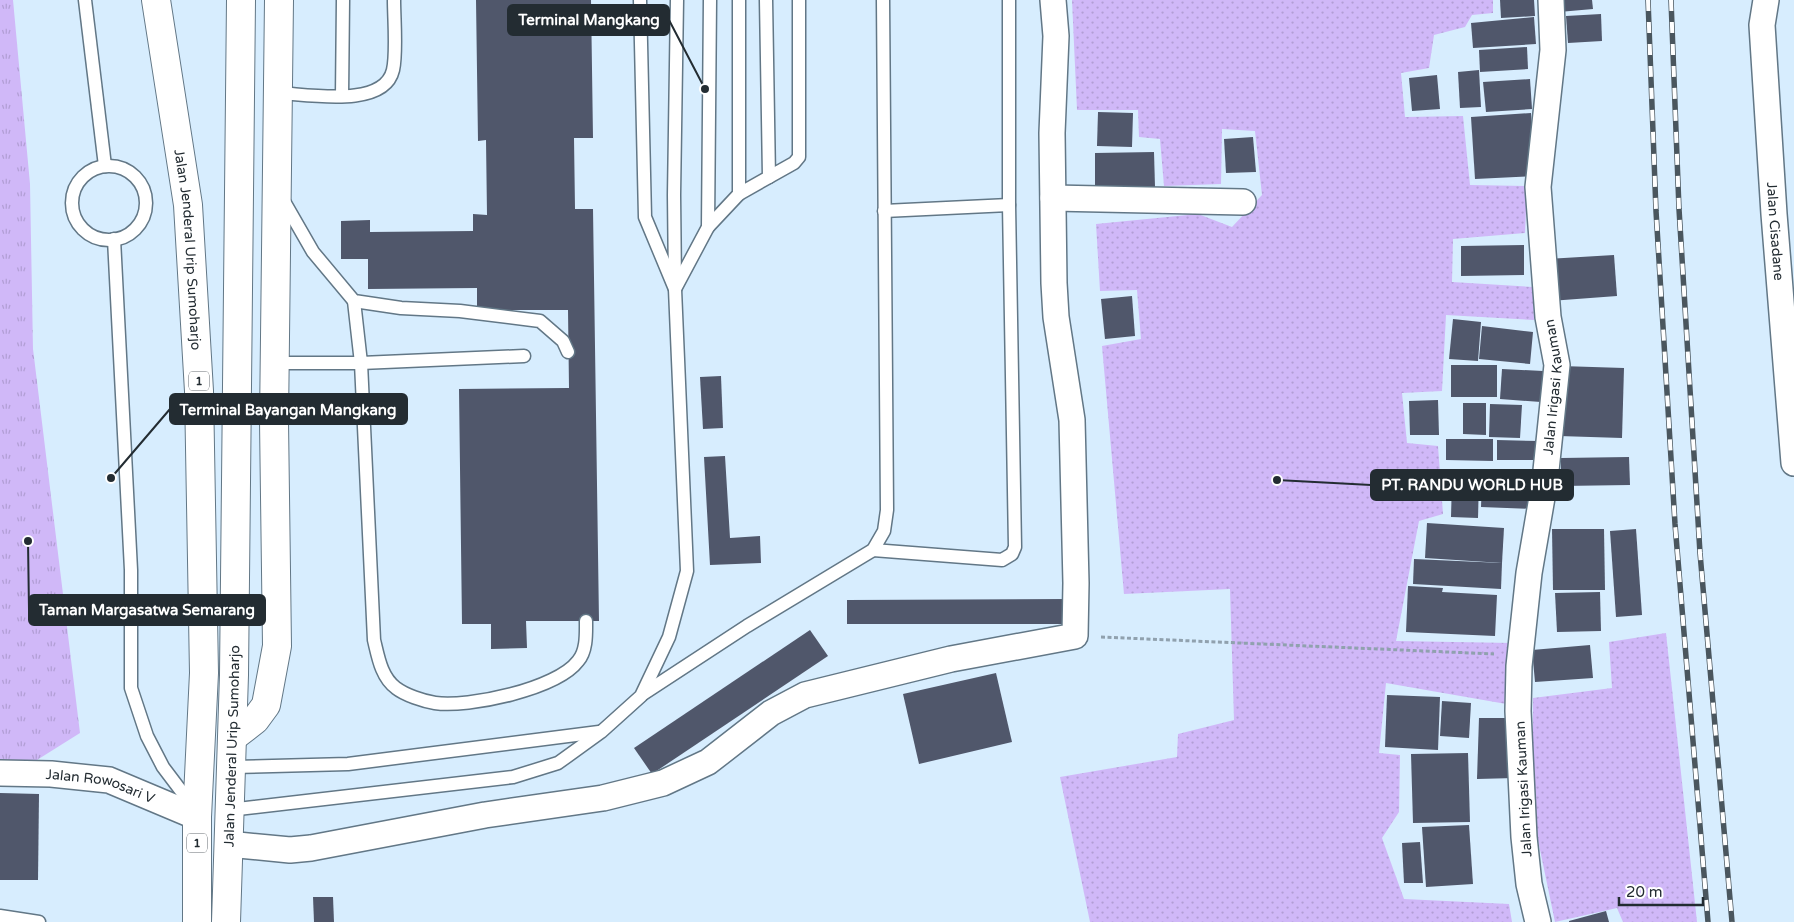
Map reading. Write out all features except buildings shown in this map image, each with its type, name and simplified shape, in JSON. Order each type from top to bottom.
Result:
[{"type":"highway","name":"Jalan Jenderal Urip Sumoharjo","points":[[156,0],[188,205],[199,391],[204,673],[197,814],[197,922]]},
{"type":"highway","name":"Jalan Jenderal Urip Sumoharjo","points":[[226,922],[233,737],[241,0]]},
{"type":"highway","points":[[233,737],[256,720],[266,705],[278,646],[274,421],[279,0]]},
{"type":"highway","points":[[199,764],[232,767]]},
{"type":"highway","points":[[178,922],[180,905],[197,861]]},
{"type":"street","points":[[228,844],[290,850],[311,848],[485,815],[603,798],[675,779],[708,762],[770,712],[805,695],[951,659],[1075,636],[1072,420],[1056,317],[1052,198],[1052,134],[1056,36],[1053,0]]},
{"type":"street","name":"Jalan Irigasi Kauman","points":[[1538,922],[1529,884],[1524,837],[1518,711],[1520,654],[1529,573],[1545,480],[1557,365],[1548,317],[1538,188],[1553,50],[1551,0]]},
{"type":"street","name":"Jalan Cisadane","points":[[1766,0],[1762,25],[1763,44],[1774,214],[1794,463]]},
{"type":"street","points":[[1052,198],[1243,202]]},
{"type":"street","name":"Jalan Rowosari V","points":[[0,773],[51,774],[109,780],[197,814]]},
{"type":"lane","points":[[85,0],[105,166]]},
{"type":"lane","points":[[342,96],[343,0]]},
{"type":"lane","points":[[277,93],[356,96],[372,92],[387,83],[393,70],[394,0]]},
{"type":"lane","points":[[640,0],[645,217],[675,289]]},
{"type":"lane","points":[[641,696],[669,637],[687,571],[675,289],[674,195],[677,0]]},
{"type":"lane","points":[[708,227],[710,0]]},
{"type":"lane","points":[[739,0],[739,194]]},
{"type":"lane","points":[[766,0],[770,176]]},
{"type":"lane","points":[[675,289],[708,227],[739,194],[794,163],[799,157],[799,0]]},
{"type":"lane","points":[[229,810],[513,777],[558,763],[601,732],[641,696],[747,626],[873,550],[884,531],[887,510],[883,0]]},
{"type":"lane","points":[[873,550],[1002,560],[1012,554],[1014,547],[1009,205],[1009,0]]},
{"type":"lane","points":[[105,166],[118,167],[129,172],[139,181],[145,198],[143,217],[136,228],[126,235],[114,239],[103,239],[82,228],[72,207],[77,185],[84,175],[94,169],[105,166]]},
{"type":"lane","points":[[278,192],[313,252],[354,300],[361,363],[374,640],[380,666],[395,688],[412,696],[435,703],[466,702],[526,691],[563,674],[579,661],[585,644],[586,621]]},
{"type":"lane","points":[[884,211],[1009,205]]},
{"type":"lane","points":[[114,239],[131,570],[131,688],[147,736],[163,767],[197,814]]},
{"type":"lane","points":[[354,300],[401,308],[460,311],[540,321],[563,341],[568,352]]},
{"type":"lane","points":[[275,363],[361,363],[524,356]]},
{"type":"lane","points":[[232,767],[348,764],[601,732]]},
{"type":"lane","points":[[0,916],[39,922]]},
{"type":"path","points":[[1075,636],[1432,652],[1520,654]]},
{"type":"green space","points":[[0,0],[13,0],[30,184],[33,349],[80,733],[29,765],[0,764]]},
{"type":"green space","points":[[1072,0],[1493,0],[1493,13],[1472,15],[1465,27],[1434,35],[1429,68],[1401,73],[1405,117],[1463,116],[1470,185],[1527,186],[1525,233],[1453,239],[1452,282],[1533,287],[1534,320],[1446,315],[1442,391],[1402,393],[1407,443],[1438,446],[1443,514],[1419,521],[1396,641],[1512,643],[1512,705],[1386,683],[1379,753],[1400,755],[1399,812],[1382,838],[1404,899],[1509,904],[1512,922],[1090,922],[1060,777],[1177,757],[1178,734],[1234,720],[1230,589],[1124,594],[1102,346],[1141,339],[1137,290],[1100,291],[1096,224],[1198,214],[1232,227],[1262,195],[1255,131],[1222,129],[1221,184],[1164,186],[1160,139],[1139,137],[1138,110],[1077,110]]},
{"type":"green space","points":[[1666,633],[1697,922],[1623,922],[1617,908],[1555,922],[1533,816],[1533,698],[1612,688],[1609,642]]},
{"type":"railway","points":[[1648,0],[1656,211],[1675,524],[1708,922]]},
{"type":"railway","points":[[1671,0],[1679,209],[1700,553],[1732,922]]},
{"type":"place","name":"Terminal Mangkang","points":[[705,89]]},
{"type":"place","name":"Terminal Bayangan Mangkang","points":[[111,478]]},
{"type":"place","name":"PT. RANDU WORLD HUB","points":[[1277,480]]},
{"type":"place","name":"Taman Margasatwa Semarang","points":[[28,541]]}]
